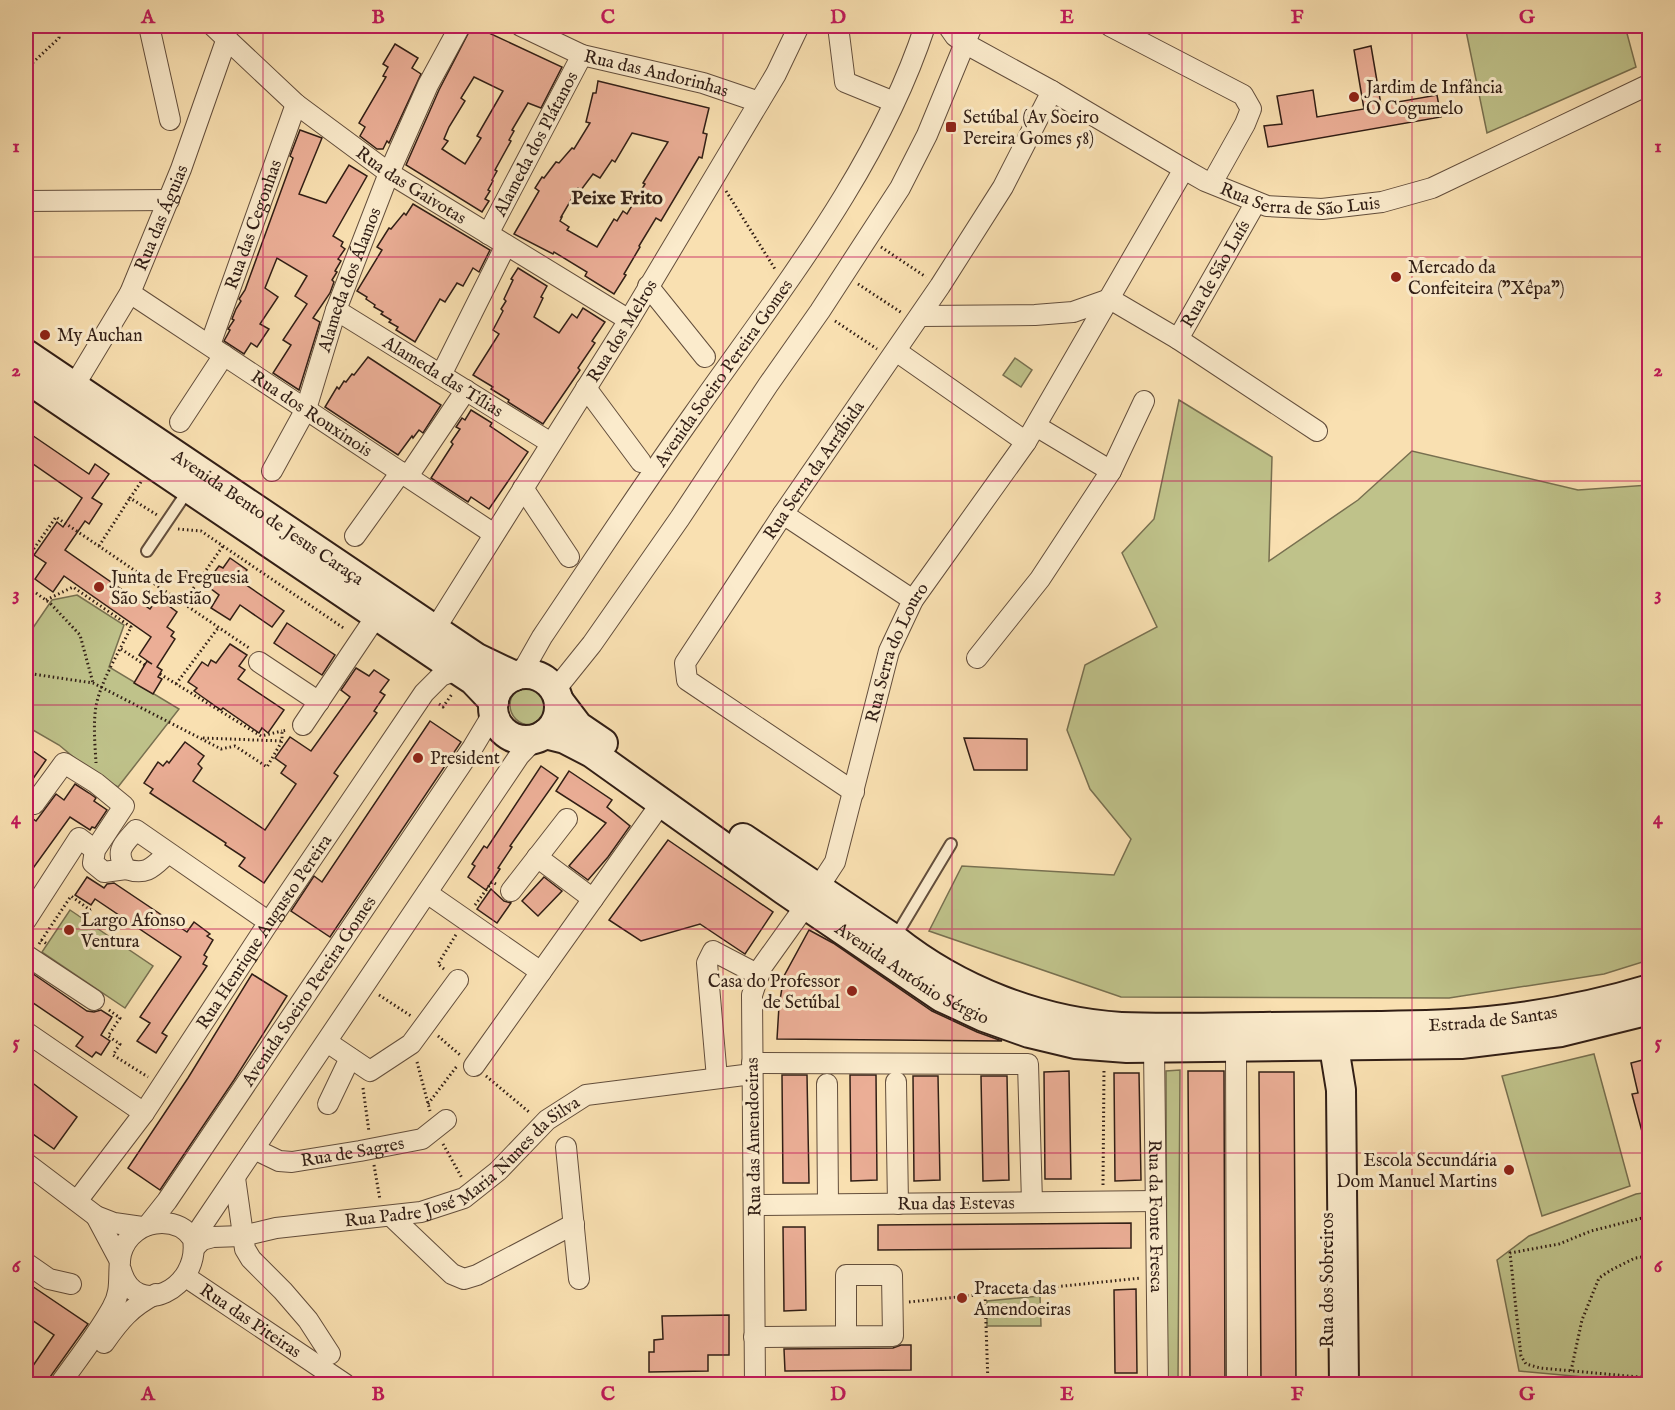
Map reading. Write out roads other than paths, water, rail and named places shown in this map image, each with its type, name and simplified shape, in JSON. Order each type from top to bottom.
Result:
[{"type":"main road","name":"Avenida Bento de Jesus Caraça","points":[[26,354],[486,664],[518,675]]},
{"type":"main road","name":"Avenida Bento de Jesus Caraça","points":[[26,378],[472,680],[494,707]]},
{"type":"main road","points":[[494,707],[498,723],[504,732],[514,737],[525,740],[540,736],[554,726],[559,714],[557,696],[539,676],[518,675]]},
{"type":"main road","name":"Avenida Soeiro Pereira Gomes","points":[[494,707],[498,691],[505,682],[518,675]]},
{"type":"main road","name":"Avenida António Sérgio","points":[[557,696],[578,726],[812,896],[941,996],[984,1017],[1029,1033],[1075,1044],[1127,1048],[1278,1047],[1334,1036]]},
{"type":"main road","name":"Avenida António Sérgio","points":[[540,736],[566,739],[592,753],[662,802],[812,896],[894,939],[917,958],[999,999],[1057,1017],[1121,1027],[1334,1036]]},
{"type":"main road","name":"Estrada de Santas","points":[[1334,1036],[1434,1025],[1490,1022],[1574,1009],[1650,989]]},
{"type":"main road","name":"Estrada de Santas","points":[[1334,1036],[1399,1046],[1512,1040],[1561,1032],[1650,1010]]},
{"type":"main road","name":"Rua dos Sobreiros","points":[[1326,1384],[1334,1036]]},
{"type":"main road","points":[[1278,1047],[1295,1052],[1306,1059],[1334,1090],[1357,1064],[1369,1055],[1399,1046]]},
{"type":"main road","name":"Rua dos Sobreiros","points":[[1334,1090],[1344,1384]]},
{"type":"street","points":[[149,26],[170,120]]},
{"type":"street","name":"Alameda dos Álamos","points":[[272,471],[306,409],[336,310],[388,173],[428,85],[460,26]]},
{"type":"street","name":"Rua das Andorinhas","points":[[521,26],[582,55],[703,83],[759,102]]},
{"type":"street","name":"Rua dos Melros","points":[[435,629],[629,320],[776,74],[799,26]]},
{"type":"street","points":[[838,26],[844,82],[894,102]]},
{"type":"street","name":"Avenida Soeiro Pereira Gomes","points":[[518,675],[691,417],[812,246],[866,160],[894,102],[925,26]]},
{"type":"street","name":"Rua Serra de São Luis","points":[[948,26],[955,36],[969,35],[1052,91],[1184,169],[1267,206],[1322,209],[1382,202],[1432,188],[1650,84]]},
{"type":"street","points":[[1110,26],[1244,95],[1251,108],[1212,183]]},
{"type":"street","name":"Rua das Gaivotas","points":[[220,32],[296,104],[388,173],[629,320]]},
{"type":"street","name":"Rua das Águias","points":[[74,386],[130,293],[182,169],[220,32]]},
{"type":"street","points":[[557,696],[820,311],[900,188],[927,135],[969,35]]},
{"type":"street","name":"Alameda dos Plátanos","points":[[488,234],[582,55]]},
{"type":"street","name":"Rua Serra da Arrábida","points":[[854,792],[687,680],[685,663],[783,514],[921,316],[1003,187],[1052,91]]},
{"type":"street","name":"Rua das Cegonhas","points":[[180,422],[217,350],[296,104]]},
{"type":"street","name":"Rua Serra do Louro","points":[[812,896],[835,862],[889,651],[913,600],[1031,434],[1184,169]]},
{"type":"street","points":[[26,201],[169,200]]},
{"type":"street","name":"Rua de São Luís","points":[[1110,299],[1178,339],[1256,202]]},
{"type":"street","name":"Alameda dos Plátanos","points":[[441,375],[506,245]]},
{"type":"street","points":[[648,286],[705,357]]},
{"type":"street","name":"Rua dos Rouxinois","points":[[130,293],[494,534]]},
{"type":"street","points":[[921,316],[1035,315],[1073,312],[1110,299]]},
{"type":"street","name":"Alameda das Tílias","points":[[336,310],[551,443]]},
{"type":"street","points":[[1178,339],[1317,431]]},
{"type":"street","points":[[896,351],[1031,434],[1111,471]]},
{"type":"street","points":[[586,388],[641,462]]},
{"type":"street","points":[[355,536],[466,390]]},
{"type":"street","points":[[977,658],[1040,579],[1111,471],[1144,401]]},
{"type":"street","points":[[523,488],[569,557]]},
{"type":"street","points":[[783,514],[913,600]]},
{"type":"street","points":[[303,725],[377,615]]},
{"type":"street","points":[[259,662],[319,702]]},
{"type":"street","name":"Rua Henrique Augusto Pereira","points":[[77,1201],[144,1113],[269,922],[424,693],[441,676],[457,670]]},
{"type":"street","name":"Avenida Soeiro Pereira Gomes","points":[[60,1384],[113,1307],[120,1289],[121,1252],[126,1242],[132,1234],[145,1226],[167,1201],[473,747],[494,707]]},
{"type":"street","points":[[75,1384],[124,1316],[137,1304],[177,1287],[186,1277],[193,1260],[194,1243],[235,1178],[519,756],[540,736]]},
{"type":"street","points":[[26,798],[34,804],[64,763],[96,783],[124,806],[95,850],[93,863],[104,872],[126,868],[136,872],[145,872],[168,853]]},
{"type":"street","points":[[474,1066],[662,802]]},
{"type":"street","points":[[511,891],[567,819]]},
{"type":"street","points":[[126,868],[120,859],[121,849],[136,830],[269,922]]},
{"type":"street","points":[[26,920],[79,838],[95,850]]},
{"type":"street","points":[[537,858],[593,899]]},
{"type":"street","points":[[427,893],[541,972]]},
{"type":"street","name":"Rua das Amendoeiras","points":[[755,1384],[752,995],[761,968],[812,896]]},
{"type":"street","points":[[32,949],[94,1000]]},
{"type":"street","points":[[717,1078],[707,963],[713,951],[759,975]]},
{"type":"street","points":[[327,1042],[370,1071],[411,1044],[458,980]]},
{"type":"street","points":[[26,1032],[144,1113]]},
{"type":"street","name":"Rua da Fonte Fresca","points":[[1154,1048],[1158,1384]]},
{"type":"street","points":[[1236,1048],[1238,1384]]},
{"type":"street","points":[[328,1104],[350,1058]]},
{"type":"street","name":"Rua Padre José Maria Nunes da Silva","points":[[194,1243],[213,1237],[242,1236],[276,1228],[421,1212],[464,1198],[498,1171],[544,1124],[586,1095],[717,1078],[752,1069],[1028,1064],[1032,1203]]},
{"type":"street","points":[[896,1082],[898,1204]]},
{"type":"street","points":[[827,1084],[828,1204]]},
{"type":"street","name":"Rua de Sagres","points":[[254,1149],[279,1161],[292,1162],[422,1140],[446,1120]]},
{"type":"street","points":[[566,1147],[579,1279]]},
{"type":"street","points":[[26,1162],[96,1216],[114,1223],[145,1226],[171,1223],[183,1228],[194,1243]]},
{"type":"street","points":[[235,1178],[245,1249],[251,1259],[277,1284],[308,1320],[330,1354]]},
{"type":"street","name":"Rua das Estevas","points":[[755,1205],[1156,1201]]},
{"type":"street","name":"Rua Padre José Maria Nunes da Silva","points":[[239,1208],[250,1220],[276,1228]]},
{"type":"street","points":[[96,1216],[120,1266],[123,1280],[137,1294],[156,1294]]},
{"type":"street","points":[[390,1216],[452,1274],[464,1278],[477,1275],[574,1224]]},
{"type":"street","points":[[26,1263],[49,1279],[71,1284]]},
{"type":"street","points":[[754,1337],[893,1336],[892,1275],[846,1275],[846,1336]]},
{"type":"street","name":"Rua das Piteiras","points":[[186,1277],[345,1384]]},
{"type":"lane","points":[[147,551],[189,489]]},
{"type":"lane","points":[[894,939],[951,844]]},
{"type":"place","name":"Jardim de Infância O Cogumelo","points":[[1354,97]]},
{"type":"place","name":"Setúbal (Av Soeiro Pereira Gomes 58)","points":[[951,127]]},
{"type":"place","name":"Mercado da Confeiteira (\"Xêpa\")","points":[[1396,277]]},
{"type":"place","name":"My Auchan","points":[[45,335]]},
{"type":"place","name":"Junta de Freguesia São Sebastião","points":[[99,587]]},
{"type":"place","name":"President","points":[[418,758]]},
{"type":"place","name":"Largo Afonso Ventura","points":[[69,930]]},
{"type":"place","name":"Casa do Professor de Setúbal","points":[[852,991]]},
{"type":"place","name":"Escola Secundária Dom Manuel Martins","points":[[1509,1170]]},
{"type":"place","name":"Praceta das Amendoeiras","points":[[962,1298]]},
{"type":"district","name":"Peixe Frito","points":[[617,197]]}]
